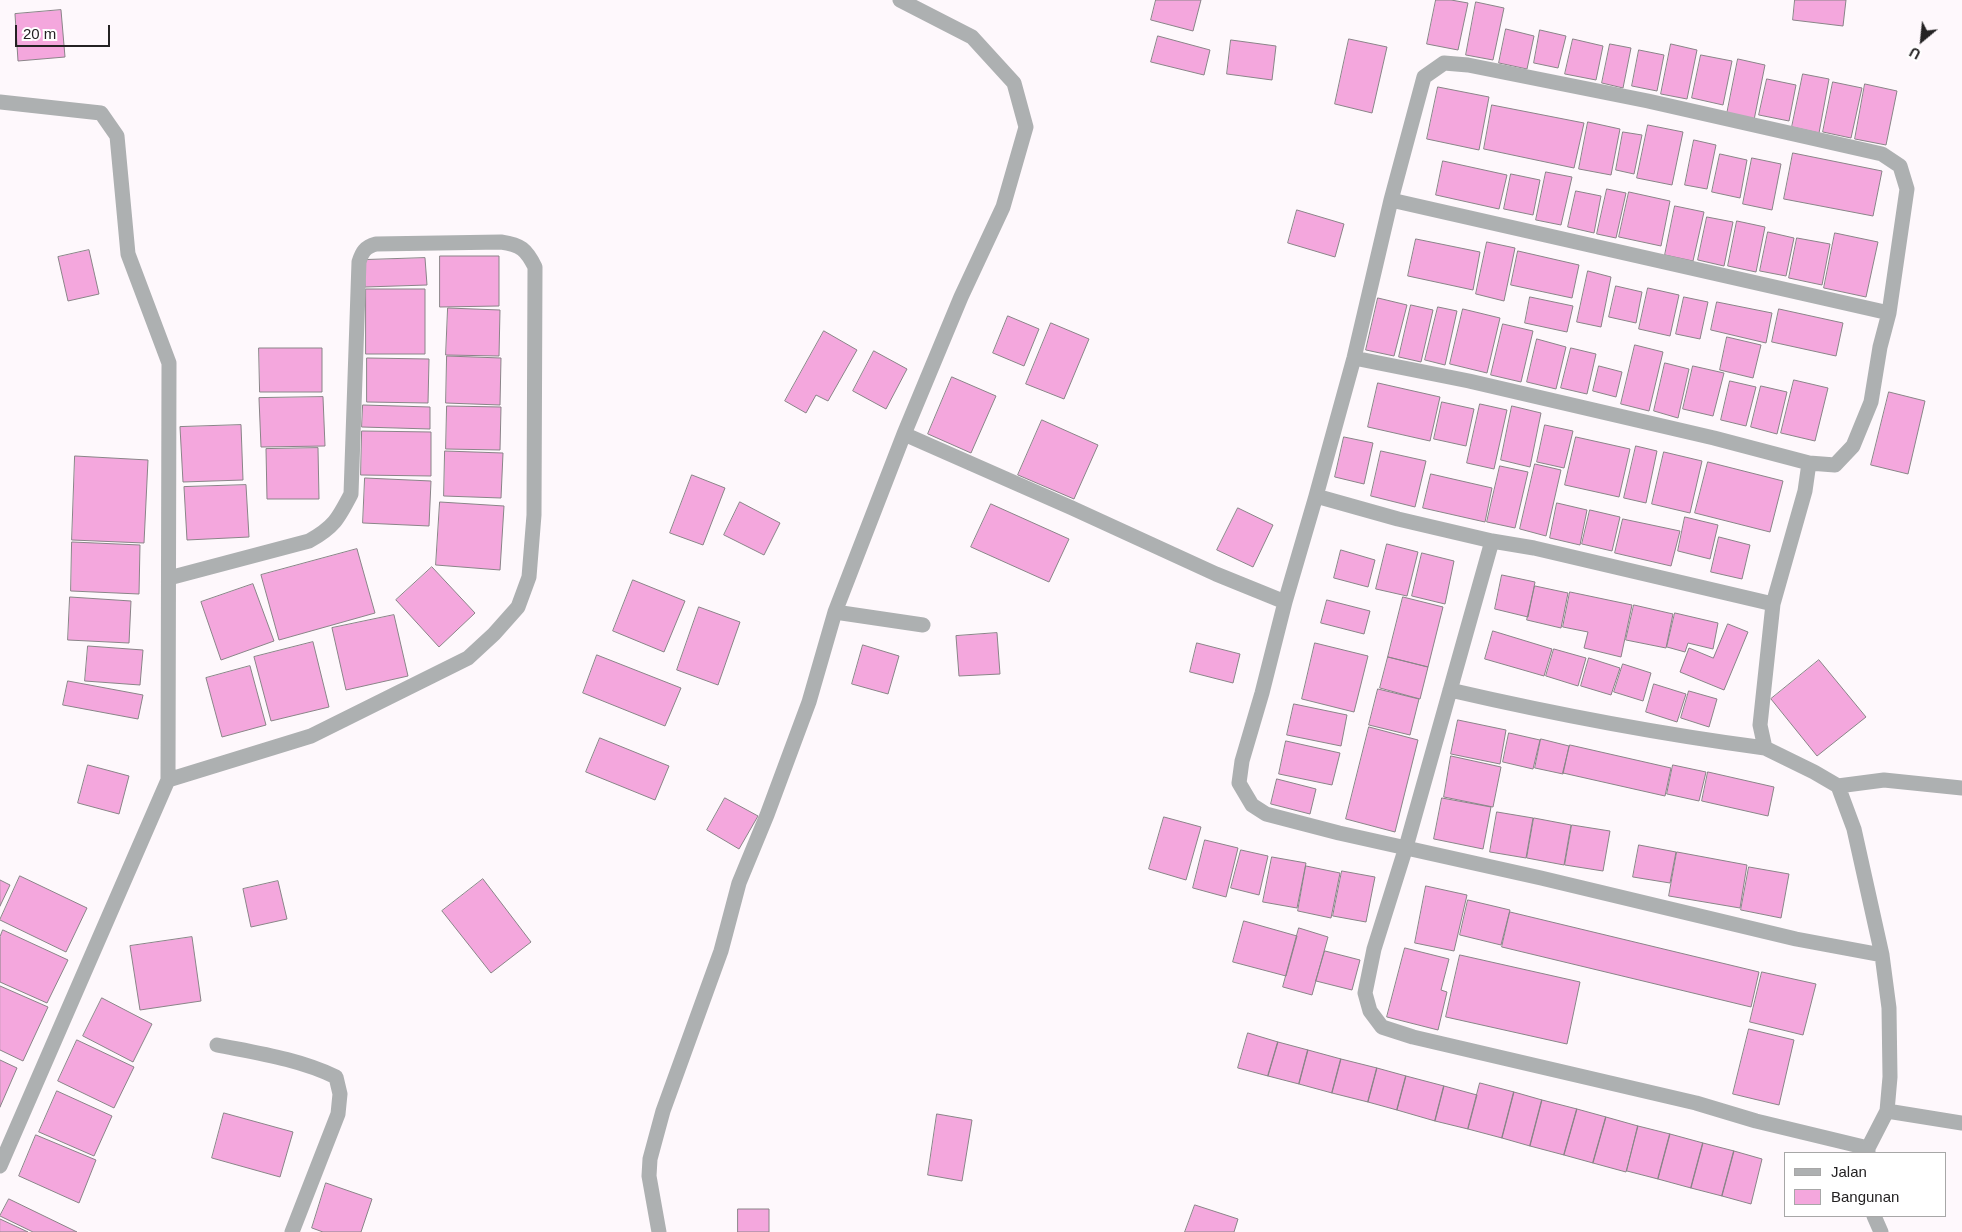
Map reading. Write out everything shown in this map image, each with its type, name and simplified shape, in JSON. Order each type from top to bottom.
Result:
[{"type":"street","points":[[659,1232],[649,1176],[650,1159],[661,1121],[720,951],[739,884],[810,702],[836,612],[904,434],[961,297],[1003,207],[1026,127],[1014,83],[972,37],[900,0]]},
{"type":"street","points":[[1354,358],[1469,381],[1714,438],[1808,463],[1835,465],[1853,446],[1872,402],[1880,346],[1889,313],[1907,189],[1900,166],[1882,154],[1648,101],[1468,65],[1444,63],[1424,77],[1390,200],[1354,358],[1285,602],[1262,694],[1242,761],[1239,783],[1252,805],[1266,814],[1796,940],[1882,955]]},
{"type":"street","points":[[0,102],[101,113],[117,136],[128,254],[169,363],[168,780],[0,1166]]},
{"type":"street","points":[[1390,200],[1889,313]]},
{"type":"street","points":[[168,780],[311,736],[468,658],[494,634],[518,607],[529,577],[534,515],[534,267],[526,251],[513,244],[501,242],[376,244],[364,250],[359,262],[350,494],[337,521],[320,535],[309,541],[169,578]]},
{"type":"street","points":[[904,434],[1216,574],[1285,602]]},
{"type":"street","points":[[1765,748],[1760,726],[1773,604],[1805,491],[1808,463]]},
{"type":"street","points":[[1316,496],[1398,519],[1534,548],[1773,604]]},
{"type":"street","points":[[1492,540],[1406,847],[1374,949],[1365,993],[1370,1011],[1382,1026],[1413,1037],[1696,1103],[1868,1151],[1887,1111],[1890,1076],[1889,1008],[1882,955],[1854,829],[1838,786]]},
{"type":"street","points":[[836,612],[923,625]]},
{"type":"street","points":[[1450,690],[1617,726],[1765,748],[1838,786],[1884,780],[1962,788]]},
{"type":"street","points":[[217,1045],[318,1068],[336,1077],[340,1094],[338,1114],[292,1232]]},
{"type":"street","points":[[1887,1111],[1962,1123]]},
{"type":"street","points":[[1874,1217],[1881,1232]]},
{"type":"building","points":[[1156,0],[1201,0],[1193,31],[1151,20]]},
{"type":"building","points":[[1436,0],[1468,3],[1458,50],[1427,44]]},
{"type":"building","points":[[1795,0],[1846,0],[1843,26],[1793,20]]},
{"type":"building","points":[[1476,2],[1504,8],[1493,60],[1466,55]]},
{"type":"building","points":[[61,10],[65,57],[18,61],[15,14]]},
{"type":"building","points":[[1506,29],[1534,36],[1527,69],[1499,63]]},
{"type":"building","points":[[1540,30],[1566,36],[1558,68],[1534,63]]},
{"type":"building","points":[[1158,36],[1210,50],[1204,75],[1151,62]]},
{"type":"building","points":[[1349,39],[1387,47],[1372,113],[1335,104]]},
{"type":"building","points":[[1573,39],[1603,46],[1596,80],[1565,74]]},
{"type":"building","points":[[1231,40],[1276,46],[1272,80],[1227,74]]},
{"type":"building","points":[[1610,44],[1631,48],[1623,88],[1602,83]]},
{"type":"building","points":[[1671,44],[1697,50],[1687,99],[1661,94]]},
{"type":"building","points":[[1639,50],[1664,55],[1657,91],[1632,86]]},
{"type":"building","points":[[1701,55],[1732,61],[1723,105],[1692,98]]},
{"type":"building","points":[[1738,59],[1765,65],[1754,120],[1727,114]]},
{"type":"building","points":[[1803,74],[1829,79],[1819,133],[1792,127]]},
{"type":"building","points":[[1767,79],[1796,85],[1789,121],[1759,115]]},
{"type":"building","points":[[1833,82],[1862,88],[1851,138],[1823,132]]},
{"type":"building","points":[[1865,84],[1897,91],[1886,145],[1855,139]]},
{"type":"building","points":[[1438,87],[1489,97],[1479,150],[1427,139]]},
{"type":"building","points":[[1492,105],[1584,123],[1574,168],[1484,149]]},
{"type":"building","points":[[1588,122],[1620,129],[1611,175],[1579,169]]},
{"type":"building","points":[[1648,125],[1683,132],[1672,185],[1637,178]]},
{"type":"building","points":[[1623,132],[1642,135],[1634,174],[1616,170]]},
{"type":"building","points":[[1694,140],[1716,145],[1707,189],[1685,185]]},
{"type":"building","points":[[1793,153],[1882,171],[1873,216],[1784,199]]},
{"type":"building","points":[[1720,154],[1747,160],[1740,198],[1712,192]]},
{"type":"building","points":[[1752,158],[1781,164],[1772,210],[1743,204]]},
{"type":"building","points":[[1443,161],[1507,175],[1499,209],[1436,195]]},
{"type":"building","points":[[1546,172],[1572,177],[1561,225],[1536,220]]},
{"type":"building","points":[[1511,174],[1540,180],[1533,215],[1504,209]]},
{"type":"building","points":[[1607,189],[1626,193],[1616,238],[1597,234]]},
{"type":"building","points":[[1576,191],[1601,196],[1594,233],[1568,227]]},
{"type":"building","points":[[1629,192],[1670,201],[1661,246],[1619,237]]},
{"type":"building","points":[[1675,206],[1704,212],[1693,261],[1665,255]]},
{"type":"building","points":[[1297,210],[1344,224],[1335,257],[1288,243]]},
{"type":"building","points":[[1707,217],[1733,222],[1724,266],[1698,260]]},
{"type":"building","points":[[1737,221],[1765,227],[1756,272],[1728,266]]},
{"type":"building","points":[[1768,232],[1794,238],[1786,276],[1760,271]]},
{"type":"building","points":[[1835,233],[1878,242],[1866,297],[1824,288]]},
{"type":"building","points":[[1797,238],[1830,244],[1822,285],[1789,278]]},
{"type":"building","points":[[1416,239],[1480,252],[1473,290],[1408,276]]},
{"type":"building","points":[[1487,242],[1515,248],[1504,301],[1476,294]]},
{"type":"building","points":[[89,250],[99,294],[68,301],[58,257]]},
{"type":"building","points":[[1518,251],[1579,265],[1572,298],[1511,285]]},
{"type":"building","points":[[440,256],[499,256],[499,306],[440,307]]},
{"type":"building","points":[[425,258],[427,285],[365,287],[364,260]]},
{"type":"building","points":[[1588,271],[1611,277],[1601,327],[1577,322]]},
{"type":"building","points":[[1616,286],[1642,292],[1636,323],[1609,317]]},
{"type":"building","points":[[1648,288],[1679,295],[1670,336],[1639,329]]},
{"type":"building","points":[[366,289],[425,289],[425,354],[366,354]]},
{"type":"building","points":[[1530,297],[1573,306],[1567,332],[1525,323]]},
{"type":"building","points":[[1684,297],[1708,302],[1700,339],[1676,334]]},
{"type":"building","points":[[1378,298],[1407,305],[1394,356],[1366,350]]},
{"type":"building","points":[[1717,302],[1772,313],[1766,343],[1711,330]]},
{"type":"building","points":[[1411,305],[1433,310],[1421,362],[1399,357]]},
{"type":"building","points":[[1438,307],[1457,311],[1445,365],[1425,360]]},
{"type":"building","points":[[448,308],[500,310],[499,356],[446,355]]},
{"type":"building","points":[[1463,309],[1500,318],[1487,373],[1450,364]]},
{"type":"building","points":[[1779,309],[1843,323],[1836,356],[1772,342]]},
{"type":"building","points":[[1008,316],[1039,329],[1024,366],[993,353]]},
{"type":"building","points":[[1051,323],[1089,339],[1064,399],[1026,384]]},
{"type":"building","points":[[1503,324],[1533,331],[1521,382],[1491,375]]},
{"type":"building","points":[[824,331],[857,350],[828,401],[816,395],[806,413],[785,401]]},
{"type":"building","points":[[1727,337],[1761,345],[1753,378],[1720,370]]},
{"type":"building","points":[[1537,339],[1566,347],[1556,389],[1527,382]]},
{"type":"building","points":[[1635,345],[1663,352],[1649,411],[1621,404]]},
{"type":"building","points":[[259,348],[322,348],[322,392],[260,392]]},
{"type":"building","points":[[1571,348],[1596,354],[1587,394],[1561,388]]},
{"type":"building","points":[[874,351],[907,369],[886,409],[853,391]]},
{"type":"building","points":[[447,356],[501,358],[500,405],[446,403]]},
{"type":"building","points":[[367,358],[429,359],[428,403],[367,402]]},
{"type":"building","points":[[1665,363],[1689,369],[1678,418],[1654,411]]},
{"type":"building","points":[[1599,366],[1622,372],[1616,397],[1593,391]]},
{"type":"building","points":[[1693,366],[1724,373],[1713,416],[1683,409]]},
{"type":"building","points":[[952,377],[996,396],[971,453],[928,434]]},
{"type":"building","points":[[1794,380],[1828,388],[1815,441],[1781,433]]},
{"type":"building","points":[[1730,381],[1756,387],[1746,426],[1721,420]]},
{"type":"building","points":[[1378,383],[1440,397],[1430,441],[1368,427]]},
{"type":"building","points":[[1761,386],[1787,392],[1777,434],[1751,427]]},
{"type":"building","points":[[1889,392],[1925,401],[1908,474],[1871,465]]},
{"type":"building","points":[[323,397],[325,446],[261,447],[259,398]]},
{"type":"building","points":[[1442,402],[1474,409],[1466,446],[1434,439]]},
{"type":"building","points":[[1480,404],[1507,410],[1494,469],[1467,463]]},
{"type":"building","points":[[363,405],[430,407],[430,429],[362,427]]},
{"type":"building","points":[[447,406],[501,407],[500,450],[446,449]]},
{"type":"building","points":[[1512,406],[1541,413],[1530,467],[1501,460]]},
{"type":"building","points":[[1042,420],[1098,445],[1074,499],[1018,475]]},
{"type":"building","points":[[241,425],[243,480],[183,482],[180,427]]},
{"type":"building","points":[[1545,425],[1573,431],[1564,468],[1537,462]]},
{"type":"building","points":[[362,431],[431,432],[431,476],[361,475]]},
{"type":"building","points":[[1344,437],[1373,443],[1364,484],[1335,477]]},
{"type":"building","points":[[1576,437],[1630,449],[1619,497],[1565,485]]},
{"type":"building","points":[[1636,446],[1657,451],[1646,503],[1624,498]]},
{"type":"building","points":[[318,448],[319,499],[267,499],[266,449]]},
{"type":"building","points":[[445,451],[503,453],[501,498],[444,496]]},
{"type":"building","points":[[1381,451],[1426,461],[1415,507],[1371,496]]},
{"type":"building","points":[[1664,452],[1702,461],[1690,513],[1652,504]]},
{"type":"building","points":[[75,456],[148,460],[144,543],[72,540]]},
{"type":"building","points":[[1708,462],[1783,481],[1770,532],[1695,513]]},
{"type":"building","points":[[1535,464],[1561,470],[1546,536],[1520,529]]},
{"type":"building","points":[[1500,466],[1528,472],[1515,528],[1487,522]]},
{"type":"building","points":[[1431,474],[1492,488],[1485,522],[1423,508]]},
{"type":"building","points":[[692,475],[725,488],[703,545],[670,533]]},
{"type":"building","points":[[365,478],[431,481],[429,526],[363,523]]},
{"type":"building","points":[[246,485],[249,537],[187,540],[184,487]]},
{"type":"building","points":[[440,502],[504,506],[500,570],[436,565]]},
{"type":"building","points":[[740,502],[780,523],[764,555],[724,535]]},
{"type":"building","points":[[1557,503],[1587,510],[1580,545],[1550,538]]},
{"type":"building","points":[[991,504],[1069,539],[1049,582],[971,547]]},
{"type":"building","points":[[1238,508],[1273,525],[1253,567],[1217,550]]},
{"type":"building","points":[[1590,510],[1620,517],[1612,551],[1582,544]]},
{"type":"building","points":[[1685,517],[1718,525],[1710,559],[1678,551]]},
{"type":"building","points":[[1623,519],[1680,531],[1671,566],[1615,553]]},
{"type":"building","points":[[1719,537],[1750,545],[1742,579],[1711,572]]},
{"type":"building","points":[[72,542],[140,545],[139,594],[71,591]]},
{"type":"building","points":[[1387,544],[1418,552],[1407,596],[1376,589]]},
{"type":"building","points":[[357,549],[375,613],[279,640],[261,575]]},
{"type":"building","points":[[1341,550],[1375,560],[1368,587],[1334,578]]},
{"type":"building","points":[[1422,553],[1454,561],[1445,604],[1412,596]]},
{"type":"building","points":[[432,567],[475,613],[439,647],[396,600]]},
{"type":"building","points":[[1502,575],[1535,582],[1528,617],[1495,609]]},
{"type":"building","points":[[633,580],[685,601],[664,652],[613,631]]},
{"type":"building","points":[[253,584],[274,641],[221,660],[201,602]]},
{"type":"building","points":[[1535,586],[1568,593],[1561,628],[1527,620]]},
{"type":"building","points":[[1570,592],[1632,605],[1621,657],[1584,648],[1588,632],[1563,627]]},
{"type":"building","points":[[70,597],[131,601],[129,643],[68,640]]},
{"type":"building","points":[[1403,597],[1443,607],[1428,667],[1388,657]]},
{"type":"building","points":[[1327,600],[1370,611],[1364,634],[1321,623]]},
{"type":"building","points":[[1634,605],[1673,614],[1666,648],[1626,640]]},
{"type":"building","points":[[699,607],[740,622],[718,685],[677,670]]},
{"type":"building","points":[[1675,613],[1718,623],[1713,649],[1688,643],[1685,652],[1667,647]]},
{"type":"building","points":[[394,615],[408,676],[346,690],[332,628]]},
{"type":"building","points":[[1728,624],[1748,632],[1724,690],[1680,672],[1689,648],[1713,658]]},
{"type":"building","points":[[1493,631],[1552,649],[1544,676],[1485,659]]},
{"type":"building","points":[[997,633],[1000,674],[959,676],[956,636]]},
{"type":"building","points":[[313,642],[329,707],[271,721],[254,657]]},
{"type":"building","points":[[1197,643],[1240,654],[1233,683],[1190,672]]},
{"type":"building","points":[[1315,643],[1368,656],[1354,712],[1302,699]]},
{"type":"building","points":[[863,645],[899,656],[888,694],[852,684]]},
{"type":"building","points":[[88,646],[143,650],[140,685],[85,681]]},
{"type":"building","points":[[1554,649],[1586,658],[1578,686],[1546,676]]},
{"type":"building","points":[[597,655],[681,688],[665,726],[583,693]]},
{"type":"building","points":[[1388,657],[1428,667],[1420,699],[1380,688]]},
{"type":"building","points":[[1589,658],[1620,668],[1611,695],[1581,686]]},
{"type":"building","points":[[1819,660],[1866,717],[1817,756],[1771,699]]},
{"type":"building","points":[[1623,664],[1651,673],[1643,701],[1614,692]]},
{"type":"building","points":[[250,666],[266,725],[222,737],[206,678]]},
{"type":"building","points":[[68,681],[143,695],[138,719],[63,705]]},
{"type":"building","points":[[1654,684],[1686,694],[1677,722],[1646,712]]},
{"type":"building","points":[[1378,689],[1419,699],[1410,735],[1369,725]]},
{"type":"building","points":[[1689,691],[1717,699],[1709,727],[1681,718]]},
{"type":"building","points":[[1294,704],[1347,715],[1341,746],[1287,735]]},
{"type":"building","points":[[1458,720],[1506,730],[1500,764],[1451,754]]},
{"type":"building","points":[[1369,727],[1418,740],[1395,832],[1346,819]]},
{"type":"building","points":[[1509,733],[1540,740],[1533,769],[1503,762]]},
{"type":"building","points":[[600,738],[669,766],[655,800],[586,772]]},
{"type":"building","points":[[1541,739],[1569,746],[1563,774],[1535,768]]},
{"type":"building","points":[[1286,741],[1340,753],[1332,785],[1279,774]]},
{"type":"building","points":[[1570,745],[1671,768],[1665,796],[1563,773]]},
{"type":"building","points":[[1451,756],[1501,767],[1493,807],[1444,797]]},
{"type":"building","points":[[88,765],[129,776],[119,814],[78,803]]},
{"type":"building","points":[[1673,765],[1706,772],[1699,801],[1667,794]]},
{"type":"building","points":[[1708,772],[1774,787],[1768,816],[1702,801]]},
{"type":"building","points":[[1277,779],[1316,789],[1310,814],[1271,804]]},
{"type":"building","points":[[725,798],[758,816],[739,849],[707,830]]},
{"type":"building","points":[[1442,798],[1491,807],[1483,849],[1434,839]]},
{"type":"building","points":[[1497,812],[1533,818],[1526,858],[1490,852]]},
{"type":"building","points":[[1164,817],[1201,827],[1186,880],[1149,869]]},
{"type":"building","points":[[1534,818],[1571,825],[1564,865],[1527,858]]},
{"type":"building","points":[[1572,825],[1610,831],[1603,871],[1565,865]]},
{"type":"building","points":[[1205,840],[1238,848],[1226,897],[1193,888]]},
{"type":"building","points":[[1639,845],[1676,852],[1670,883],[1633,877]]},
{"type":"building","points":[[1241,850],[1268,856],[1259,895],[1231,888]]},
{"type":"building","points":[[1677,852],[1747,865],[1740,908],[1669,896]]},
{"type":"building","points":[[1272,857],[1306,863],[1297,908],[1263,902]]},
{"type":"building","points":[[1306,866],[1340,873],[1331,918],[1298,911]]},
{"type":"building","points":[[1749,867],[1789,874],[1781,918],[1741,910]]},
{"type":"building","points":[[1342,871],[1375,877],[1366,922],[1333,916]]},
{"type":"building","points":[[20,876],[87,908],[66,952],[0,920]]},
{"type":"building","points":[[483,879],[531,942],[491,973],[442,911]]},
{"type":"building","points":[[0,880],[10,885],[0,906]]},
{"type":"building","points":[[278,881],[287,919],[251,927],[243,889]]},
{"type":"building","points":[[1426,886],[1467,895],[1454,951],[1415,943]]},
{"type":"building","points":[[1468,900],[1510,910],[1501,945],[1460,935]]},
{"type":"building","points":[[1510,912],[1759,972],[1751,1007],[1502,947]]},
{"type":"building","points":[[1244,921],[1297,936],[1286,976],[1233,962]]},
{"type":"building","points":[[1299,928],[1328,937],[1312,995],[1283,987]]},
{"type":"building","points":[[3,930],[68,960],[47,1003],[0,982],[0,937]]},
{"type":"building","points":[[192,937],[201,1001],[140,1010],[130,946]]},
{"type":"building","points":[[1405,948],[1449,959],[1441,990],[1447,992],[1438,1030],[1387,1017]]},
{"type":"building","points":[[1325,951],[1360,960],[1352,990],[1316,981]]},
{"type":"building","points":[[1460,955],[1580,982],[1567,1044],[1446,1017]]},
{"type":"building","points":[[1762,972],[1816,984],[1803,1035],[1750,1022]]},
{"type":"building","points":[[0,986],[48,1007],[23,1061],[0,1050]]},
{"type":"building","points":[[102,998],[152,1024],[133,1062],[83,1036]]},
{"type":"building","points":[[1749,1029],[1794,1040],[1779,1105],[1733,1094]]},
{"type":"building","points":[[1248,1033],[1278,1042],[1268,1076],[1238,1068]]},
{"type":"building","points":[[77,1040],[134,1067],[114,1108],[58,1081]]},
{"type":"building","points":[[1278,1042],[1308,1050],[1299,1084],[1268,1076]]},
{"type":"building","points":[[1308,1050],[1341,1059],[1332,1093],[1299,1084]]},
{"type":"building","points":[[1341,1059],[1377,1068],[1368,1102],[1332,1093]]},
{"type":"building","points":[[0,1060],[17,1068],[0,1107]]},
{"type":"building","points":[[1377,1068],[1406,1076],[1397,1110],[1368,1102]]},
{"type":"building","points":[[1406,1076],[1444,1086],[1435,1121],[1397,1110]]},
{"type":"building","points":[[1480,1083],[1514,1092],[1502,1138],[1468,1129]]},
{"type":"building","points":[[1444,1086],[1477,1095],[1468,1129],[1435,1121]]},
{"type":"building","points":[[57,1091],[112,1116],[94,1156],[39,1132]]},
{"type":"building","points":[[1514,1092],[1542,1100],[1530,1146],[1502,1138]]},
{"type":"building","points":[[1542,1100],[1577,1109],[1564,1155],[1530,1146]]},
{"type":"building","points":[[1577,1109],[1606,1117],[1593,1163],[1564,1155]]},
{"type":"building","points":[[224,1113],[293,1132],[280,1177],[212,1158]]},
{"type":"building","points":[[937,1114],[972,1120],[962,1181],[928,1175]]},
{"type":"building","points":[[1606,1117],[1638,1126],[1626,1172],[1593,1163]]},
{"type":"building","points":[[1638,1126],[1670,1134],[1658,1179],[1627,1171]]},
{"type":"building","points":[[1670,1134],[1703,1143],[1691,1188],[1658,1179]]},
{"type":"building","points":[[36,1135],[96,1160],[79,1203],[19,1176]]},
{"type":"building","points":[[1703,1143],[1734,1151],[1722,1196],[1691,1188]]},
{"type":"building","points":[[1734,1151],[1762,1159],[1751,1204],[1722,1196]]},
{"type":"building","points":[[326,1183],[372,1199],[361,1232],[323,1232],[312,1228]]},
{"type":"building","points":[[9,1199],[77,1232],[33,1232],[0,1216]]},
{"type":"building","points":[[1195,1205],[1238,1219],[1234,1232],[1185,1232]]},
{"type":"building","points":[[738,1209],[769,1209],[769,1232],[738,1232]]},
{"type":"building","points":[[0,1219],[28,1232],[0,1232]]}]
